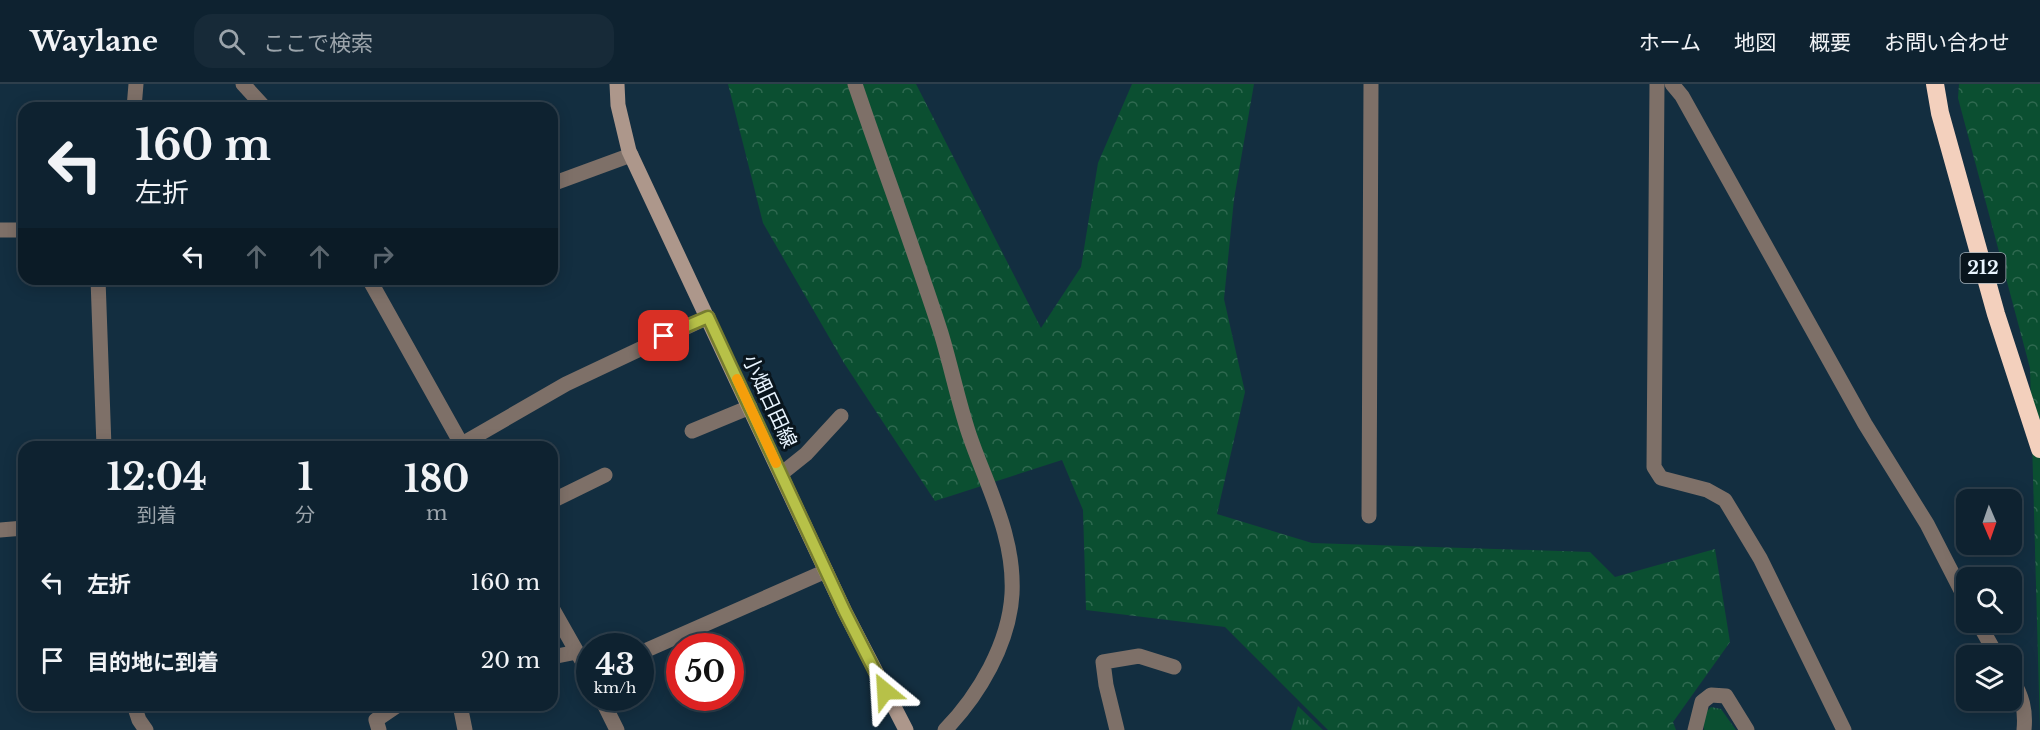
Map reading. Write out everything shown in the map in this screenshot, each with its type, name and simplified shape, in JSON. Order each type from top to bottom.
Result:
[{"type":"highway","name":"212","points":[[1935,84],[1940,113],[1996,314],[2040,449]]},
{"type":"main road","name":"小畑日田線","points":[[617,84],[618,105],[631,155],[826,571],[906,730]]},
{"type":"street","points":[[134,102],[136,84]]},
{"type":"street","points":[[243,84],[260,102]]},
{"type":"street","points":[[855,84],[941,333],[968,432],[1010,546],[1012,595],[1004,637],[990,667],[960,714],[945,730]]},
{"type":"street","points":[[1369,516],[1371,84]]},
{"type":"street","points":[[1657,84],[1654,467],[1661,478],[1707,490],[1725,500],[1760,558],[1844,730]]},
{"type":"street","points":[[1672,84],[1682,96],[1865,424],[1927,524],[1956,581]]},
{"type":"street","points":[[558,182],[631,155]]},
{"type":"street","points":[[0,230],[18,230]]},
{"type":"street","points":[[98,285],[104,441]]},
{"type":"street","points":[[372,285],[460,441]]},
{"type":"street","points":[[471,441],[566,384],[708,317]]},
{"type":"street","points":[[692,431],[750,407]]},
{"type":"street","points":[[781,474],[806,454],[841,416]]},
{"type":"street","points":[[558,498],[605,476]]},
{"type":"street","points":[[0,530],[18,528]]},
{"type":"street","points":[[654,646],[826,571]]},
{"type":"street","points":[[558,619],[576,650]]},
{"type":"street","points":[[558,656],[576,652]]},
{"type":"street","points":[[1118,730],[1106,686],[1103,662],[1139,656],[1174,667]]},
{"type":"street","points":[[1695,730],[1702,702],[1711,695],[1726,696],[1746,730]]},
{"type":"street","points":[[2022,697],[2024,730]]},
{"type":"street","points":[[127,711],[132,730]]},
{"type":"street","points":[[136,711],[146,730]]},
{"type":"street","points":[[379,730],[376,720],[389,711]]},
{"type":"street","points":[[461,711],[465,730]]},
{"type":"street","points":[[608,711],[617,730]]},
{"type":"green space","points":[[728,84],[916,84],[1041,328],[1081,267],[1098,163],[1132,84],[1254,84],[1234,199],[1224,299],[1245,392],[1217,514],[1312,543],[1590,552],[1615,577],[1715,549],[1730,642],[1673,722],[1676,730],[1328,730],[1225,627],[1086,610],[1083,510],[1062,460],[935,501],[844,363],[763,223]]},
{"type":"green space","points":[[1959,84],[2040,84],[2040,730],[2030,368],[1958,98]]},
{"type":"green space","points":[[1298,706],[1323,730],[1291,730]]},
{"type":"green space","points":[[1711,707],[1721,709],[1736,730],[1704,730],[1703,715]]},
{"type":"slow traffic","points":[[737,379],[776,463]]},
{"type":"route","points":[[664,336],[708,317],[845,612],[885,691]]}]
